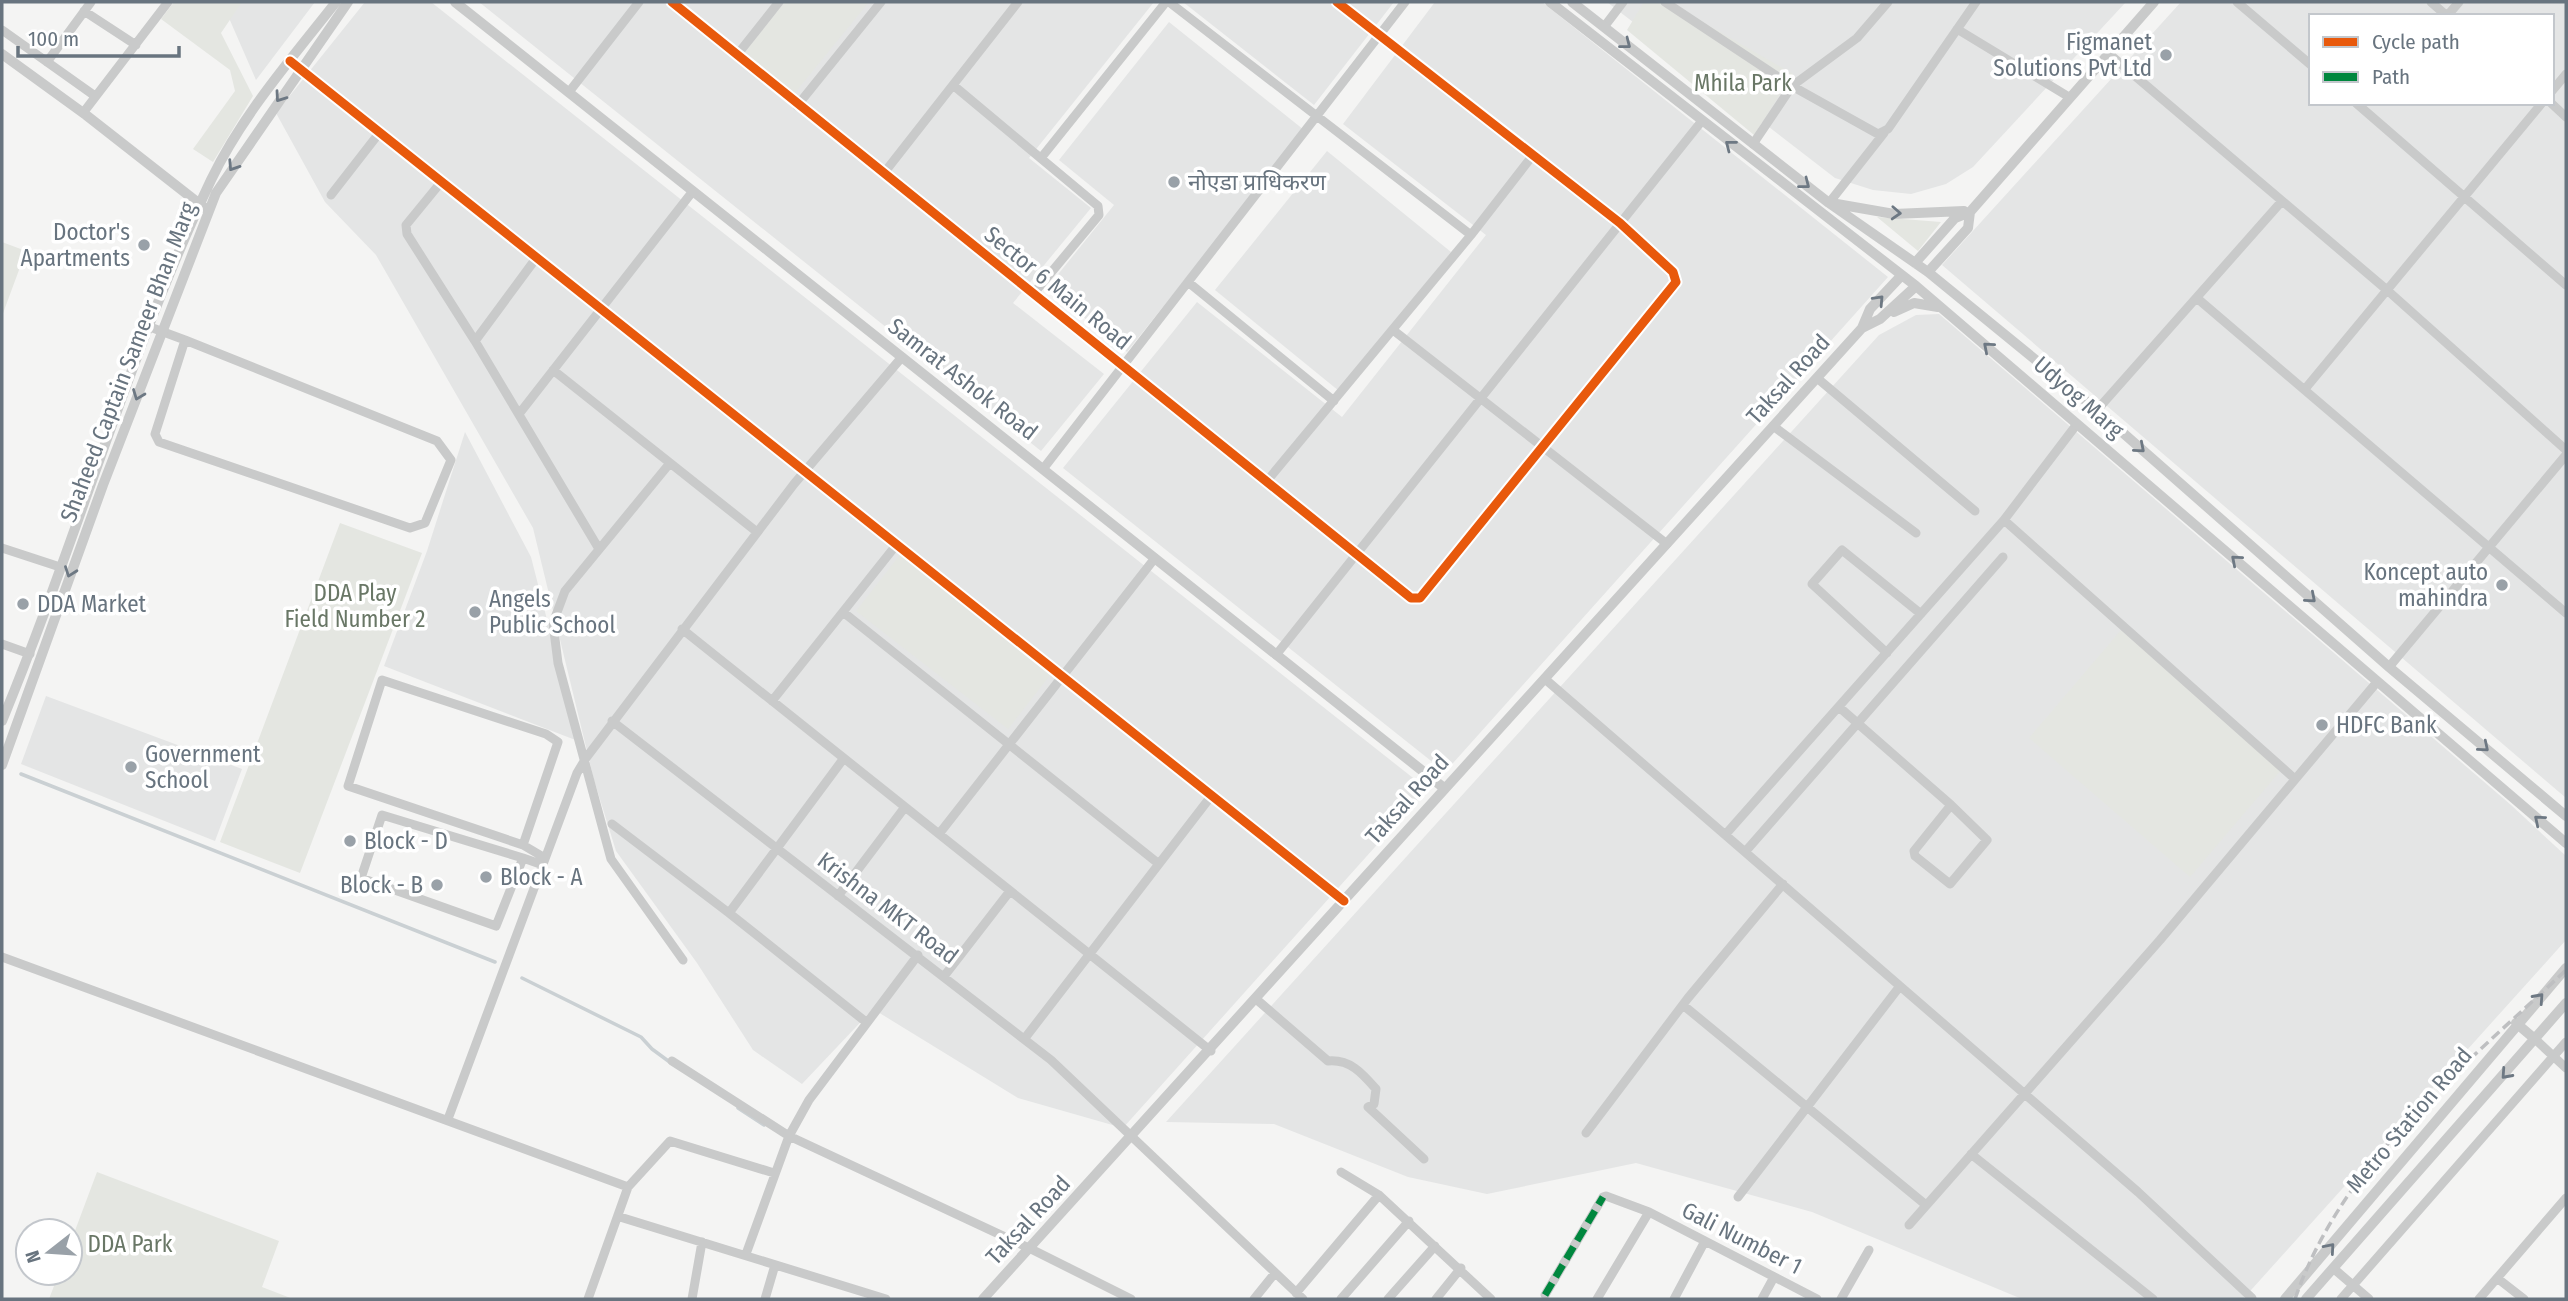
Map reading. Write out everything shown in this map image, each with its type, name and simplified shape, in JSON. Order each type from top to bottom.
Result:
[{"type":"street","points":[[47,62],[91,2]]},
{"type":"street","points":[[83,113],[168,2]]},
{"type":"street","name":"Shaheed Captain Sameer Bhan Marg","points":[[2,721],[61,568],[162,331],[205,208],[212,179],[250,114],[335,2]]},
{"type":"street","name":"Shaheed Captain Sameer Bhan Marg","points":[[2,765],[150,327],[205,208],[348,2]]},
{"type":"street","name":"Samrat Ashok Road","points":[[455,2],[1444,788]]},
{"type":"street","points":[[569,92],[639,2]]},
{"type":"street","name":"Sector 6 Main Road","points":[[672,2],[797,106],[1124,365],[1411,598],[1423,597],[1543,447]]},
{"type":"street","points":[[737,55],[779,2]]},
{"type":"street","points":[[797,106],[881,2]]},
{"type":"street","points":[[884,173],[1018,2]]},
{"type":"street","points":[[1041,158],[1167,2],[1471,235]]},
{"type":"street","points":[[1337,2],[1620,223],[1673,272],[1674,288],[1543,447]]},
{"type":"street","points":[[1043,469],[1405,2]]},
{"type":"street","name":"Udyog Marg","points":[[1550,2],[1944,309],[2566,843]]},
{"type":"street","name":"Udyog Marg","points":[[1572,2],[1829,203],[1928,272],[2097,410],[2389,667],[2566,816]]},
{"type":"street","points":[[1604,27],[1623,2]]},
{"type":"street","points":[[1665,2],[1792,86],[1871,133],[1884,133]]},
{"type":"street","points":[[1753,144],[1792,86],[1857,38],[1888,2]]},
{"type":"street","points":[[1970,212],[1894,214],[1829,203],[1884,133],[1976,2]]},
{"type":"street","points":[[1915,263],[1955,218],[1970,212],[2154,2]]},
{"type":"street","points":[[2237,2],[2309,63]]},
{"type":"street","points":[[2431,2],[2445,14]]},
{"type":"street","points":[[84,11],[136,46]]},
{"type":"street","points":[[1957,29],[2069,97]]},
{"type":"street","points":[[2,30],[96,96]]},
{"type":"street","points":[[2108,53],[2387,290],[2566,453],[2389,667]]},
{"type":"street","points":[[2,54],[205,208]]},
{"type":"street","points":[[290,61],[1344,901]]},
{"type":"street","points":[[2554,89],[2566,74]]},
{"type":"street","points":[[953,85],[1097,202],[1099,211],[1034,293]]},
{"type":"street","points":[[2358,105],[2566,285]]},
{"type":"street","points":[[2305,389],[2540,105]]},
{"type":"street","points":[[2552,105],[2566,117]]},
{"type":"street","points":[[1276,655],[1701,122]]},
{"type":"street","points":[[331,195],[380,132]]},
{"type":"street","points":[[1267,481],[1471,235],[1532,155]]},
{"type":"street","points":[[442,181],[407,225],[406,230],[599,549]]},
{"type":"street","points":[[519,414],[693,191]]},
{"type":"street","points":[[2097,410],[2282,201]]},
{"type":"street","points":[[1928,272],[1968,228],[1970,212]]},
{"type":"street","points":[[475,341],[537,257]]},
{"type":"street","name":"Taksal Road","points":[[983,1299],[1211,1051],[1444,788],[1862,328],[1870,309],[1901,276]]},
{"type":"street","points":[[1188,282],[1334,401]]},
{"type":"street","name":"Taksal Road","points":[[1862,328],[1880,319],[1916,286]]},
{"type":"street","points":[[2198,299],[2566,613]]},
{"type":"street","points":[[1880,319],[1914,303],[1944,309]]},
{"type":"street","points":[[150,327],[185,340],[437,441],[451,460],[425,523],[410,528],[159,442],[155,434],[185,340]]},
{"type":"street","points":[[1393,330],[1667,544]]},
{"type":"street","points":[[448,1119],[577,773],[611,721],[757,532],[902,357]]},
{"type":"street","points":[[553,370],[757,532]]},
{"type":"street","points":[[1816,378],[1975,511]]},
{"type":"street","points":[[1725,835],[2004,520],[2077,424]]},
{"type":"street","points":[[1773,426],[1916,533]]},
{"type":"street","points":[[670,463],[565,591],[553,623],[558,663],[586,758],[611,859],[683,960]]},
{"type":"street","points":[[2004,520],[2295,779]]},
{"type":"street","points":[[772,701],[897,544]]},
{"type":"street","points":[[2,548],[61,568]]},
{"type":"street","points":[[1887,653],[1812,584],[1837,555],[1842,550],[1921,614]]},
{"type":"street","points":[[1745,852],[2003,557]]},
{"type":"street","points":[[939,834],[1155,558]]},
{"type":"street","points":[[844,612],[1158,864]]},
{"type":"street","points":[[682,629],[1211,1051]]},
{"type":"street","points":[[2,645],[30,654]]},
{"type":"street","points":[[1545,679],[2138,1192],[2254,1299]]},
{"type":"street","points":[[523,845],[558,742],[546,734],[382,680],[348,786],[523,845],[544,861]]},
{"type":"street","points":[[1909,1225],[2160,940],[2377,682]]},
{"type":"street","points":[[1839,707],[1951,805],[1987,840],[1950,884],[1915,856],[1914,851],[1951,805]]},
{"type":"street","name":"Krishna MKT Road","points":[[611,721],[1025,1038],[1299,1296]]},
{"type":"street","points":[[729,913],[844,758]]},
{"type":"street","points":[[1025,1038],[1212,795]]},
{"type":"street","points":[[838,896],[905,807]]},
{"type":"street","points":[[523,858],[496,926],[361,878],[382,815],[523,858],[544,861]]},
{"type":"street","points":[[612,824],[866,1022]]},
{"type":"street","points":[[1586,1133],[1683,1005],[1783,884]]},
{"type":"street","points":[[945,975],[1010,891]]},
{"type":"street","points":[[746,1254],[774,1173],[808,1100],[918,955]]},
{"type":"street","points":[[2,957],[628,1187]]},
{"type":"street","name":"Metro Station Road","points":[[2285,1299],[2516,1023],[2566,968]]},
{"type":"street","points":[[1738,1196],[1900,986]]},
{"type":"street","points":[[1256,999],[1328,1060],[1339,1060],[1358,1069],[1376,1089],[1374,1104],[1368,1107],[1424,1159]]},
{"type":"street","name":"Metro Station Road","points":[[2306,1299],[2536,1041],[2566,1003]]},
{"type":"street","points":[[1683,1005],[1926,1205]]},
{"type":"street","points":[[2516,1023],[2566,1068]]},
{"type":"street","points":[[2341,1299],[2566,1042]]},
{"type":"street","points":[[672,1061],[789,1136],[1031,1249],[1131,1299]]},
{"type":"street","points":[[588,1299],[620,1217],[628,1187],[667,1142],[673,1140],[774,1173]]},
{"type":"street","points":[[1971,1154],[2153,1299]]},
{"type":"street","points":[[1341,1172],[1379,1195],[1461,1268],[1487,1298]]},
{"type":"street","points":[[1299,1296],[1379,1195]]},
{"type":"street","name":"Gali Number 1","points":[[1545,1295],[1603,1197],[1612,1197],[1649,1212],[1818,1299]]},
{"type":"street","points":[[2479,1299],[2566,1198]]},
{"type":"street","points":[[1597,1299],[1649,1212]]},
{"type":"street","points":[[620,1217],[886,1299]]},
{"type":"street","points":[[1341,1299],[1409,1221]]},
{"type":"street","points":[[1674,1299],[1705,1241]]},
{"type":"street","points":[[694,1299],[702,1242]]},
{"type":"street","points":[[1388,1299],[1435,1246]]},
{"type":"street","points":[[1840,1299],[1868,1250]]},
{"type":"street","points":[[765,1299],[775,1265]]},
{"type":"street","points":[[1436,1299],[1461,1268]]},
{"type":"street","points":[[2333,1268],[2369,1299]]},
{"type":"street","points":[[1254,1299],[1275,1273]]},
{"type":"street","points":[[1762,1299],[1774,1277]]},
{"type":"street","points":[[2497,1278],[2524,1299]]},
{"type":"shaded area","points":[[222,2],[315,2],[256,80]]},
{"type":"shaded area","points":[[365,2],[431,2],[1427,789],[1123,1128],[1018,1098],[873,1009],[802,1084],[753,1050],[697,963],[616,851],[594,780],[533,528],[376,255],[325,202],[276,113]]},
{"type":"shaded area","points":[[479,2],[1154,2],[1029,158],[1091,208],[1013,303],[1104,374],[1041,451]]},
{"type":"shaded area","points":[[1183,2],[1394,2],[1314,105]]},
{"type":"shaded area","points":[[1435,2],[1542,2],[1888,277],[1445,772],[1063,468],[1197,302],[1342,417],[1486,235],[1343,124]]},
{"type":"shaded area","points":[[1607,2],[2126,2],[1973,167],[1946,184],[1911,194],[1873,190],[1835,178]]},
{"type":"shaded area","points":[[2181,2],[2566,2],[2566,798],[1942,265]]},
{"type":"shaded area","name":"नोएडा प्राधिकरण","points":[[1169,22],[1304,130],[1127,352],[1047,288],[1114,205],[1059,160]]},
{"type":"shaded area","points":[[1327,151],[1451,252],[1339,391],[1215,290]]},
{"type":"shaded area","points":[[1939,314],[2511,805],[2566,856],[2566,940],[2243,1299],[2022,1299],[1812,1212],[1636,1163],[1487,1194],[1408,1177],[1274,1124],[1166,1122],[1879,335],[1916,315]]},
{"type":"shaded area","name":"Angels Public School","points":[[465,432],[531,557],[578,741],[384,666],[427,551]]},
{"type":"shaded area","name":"Government School","points":[[46,696],[242,769],[215,841],[21,764]]},
{"type":"green space","points":[[174,2],[242,2],[221,33],[253,96],[213,162],[193,149],[235,91],[230,70],[161,19]]},
{"type":"green space","points":[[785,2],[869,2],[794,94],[745,52]]},
{"type":"green space","name":"Mhila Park","points":[[1644,2],[1668,2],[1793,74],[1754,135],[1627,30]]},
{"type":"green space","points":[[1877,217],[1941,222],[1918,251]]},
{"type":"green space","points":[[2,242],[26,251],[2,316]]},
{"type":"green space","name":"DDA Play Field Number 2","points":[[340,523],[422,553],[300,873],[220,842]]},
{"type":"green space","points":[[903,551],[1055,669],[1008,729],[856,611]]},
{"type":"green space","points":[[2121,630],[2282,769],[2190,877],[2029,738]]},
{"type":"green space","name":"DDA Park","points":[[97,1172],[279,1241],[262,1287],[293,1299],[49,1299],[54,1287],[84,1287],[84,1217],[80,1217]]},
{"type":"waterway","points":[[21,774],[495,962]]},
{"type":"waterway","points":[[522,978],[641,1037],[671,1063]]},
{"type":"waterway","points":[[738,1108],[764,1125]]},
{"type":"railway","points":[[2295,1299],[2316,1249],[2343,1203],[2375,1160],[2410,1119],[2448,1081],[2566,970]]},
{"type":"marked path","points":[[1545,1295],[1603,1197]]},
{"type":"cycle path","points":[[672,2],[1411,598],[1420,598],[1676,282],[1673,272],[1620,223],[1337,2]]},
{"type":"cycle path","points":[[290,61],[1344,901]]},
{"type":"place","name":"Figmanet Solutions Pvt Ltd","points":[[2166,55]]},
{"type":"place","name":"नोएडा प्राधिकरण","points":[[1174,182]]},
{"type":"place","name":"Doctor's Apartments","points":[[144,245]]},
{"type":"place","name":"Koncept auto mahindra","points":[[2502,585]]},
{"type":"place","name":"DDA Market","points":[[23,604]]},
{"type":"place","name":"Angels Public School","points":[[475,612]]},
{"type":"place","name":"HDFC Bank","points":[[2322,725]]},
{"type":"place","name":"Government School","points":[[131,767]]},
{"type":"place","name":"Block - D","points":[[350,841]]},
{"type":"place","name":"Block - A","points":[[486,877]]},
{"type":"place","name":"Block - B","points":[[437,885]]}]
